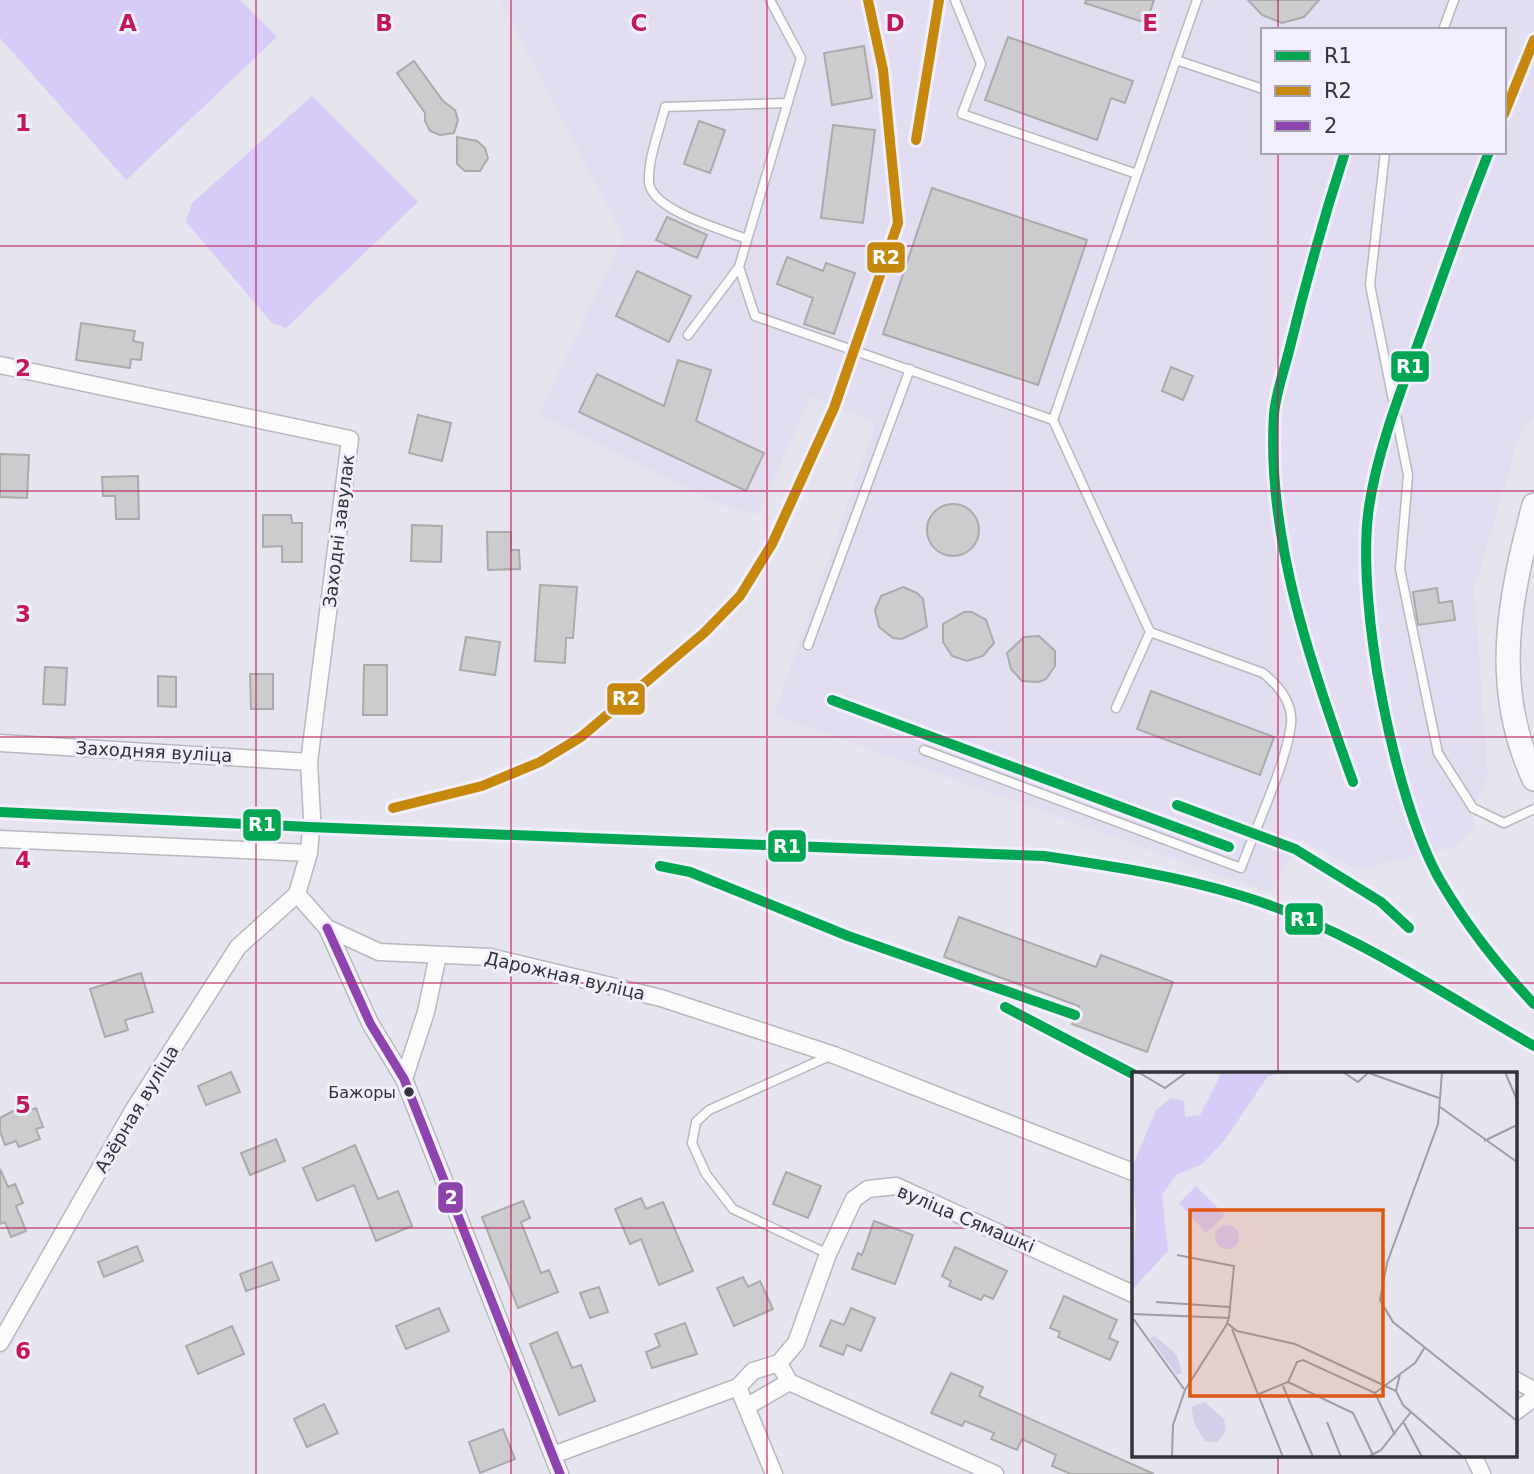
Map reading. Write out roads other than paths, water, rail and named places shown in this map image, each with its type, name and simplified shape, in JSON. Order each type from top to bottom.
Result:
[{"type":"main road","points":[[1534,505],[1514,582],[1507,665],[1521,751],[1534,779]]},
{"type":"street","name":"Заходні завулак","points":[[0,365],[350,439],[309,762],[312,817],[309,853]]},
{"type":"street","name":"Заходняя вуліца","points":[[0,743],[309,762]]},
{"type":"street","points":[[0,839],[309,853],[297,894]]},
{"type":"street","name":"Дарожная вуліца","points":[[297,894],[327,928],[379,952],[490,957],[661,998],[834,1055],[1132,1172]]},
{"type":"street","name":"Азёрная вуліца","points":[[0,1343],[134,1109],[238,947],[297,894]]},
{"type":"street","points":[[327,928],[370,1023],[404,1079],[560,1474]]},
{"type":"street","points":[[404,1079],[426,1012],[438,955]]},
{"type":"street","name":"вуліца Сямашкі","points":[[779,1363],[796,1343],[828,1254],[854,1199],[868,1189],[896,1186],[1132,1294]]},
{"type":"street","points":[[554,1455],[737,1387],[753,1371],[779,1363],[789,1382],[995,1474]]},
{"type":"street","points":[[1516,1381],[1534,1390]]},
{"type":"street","points":[[746,1407],[789,1382]]},
{"type":"street","points":[[737,1387],[774,1474]]},
{"type":"street","points":[[1516,1411],[1534,1398]]},
{"type":"street","points":[[1473,1456],[1482,1474]]},
{"type":"lane","points":[[688,335],[739,267],[801,58],[770,0]]},
{"type":"lane","points":[[955,0],[981,64],[962,114],[1137,174]]},
{"type":"lane","points":[[924,750],[1241,868],[1284,750],[1291,722],[1287,702],[1276,684],[1263,673],[1150,632],[1053,420],[1197,0]]},
{"type":"lane","points":[[1444,28],[1454,0]]},
{"type":"lane","points":[[1176,60],[1261,88]]},
{"type":"lane","points":[[747,239],[663,205],[652,194],[649,182],[665,107],[788,103]]},
{"type":"lane","points":[[1385,154],[1370,285],[1408,475],[1400,569],[1438,753],[1473,808],[1504,823],[1534,809]]},
{"type":"lane","points":[[739,267],[755,316],[1053,420]]},
{"type":"lane","points":[[808,645],[910,369]]},
{"type":"lane","points":[[1116,708],[1150,632]]},
{"type":"lane","points":[[828,1254],[733,1209],[706,1174],[692,1143],[696,1122],[709,1110],[834,1055]]},
{"type":"place","name":"Бажоры","points":[[409,1092]]}]
